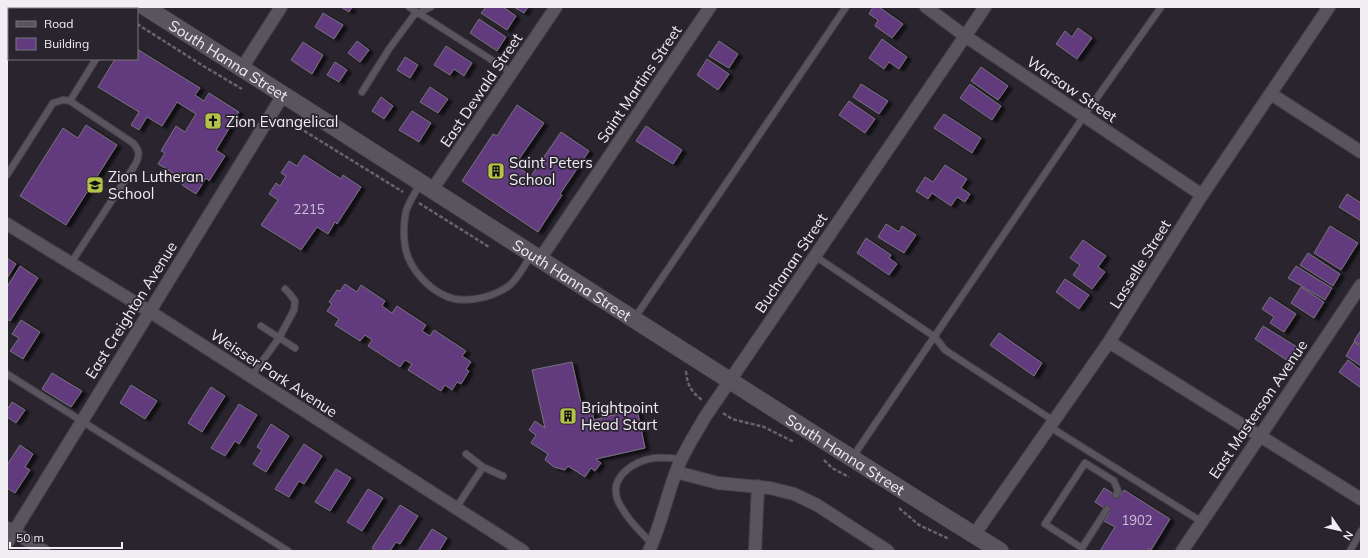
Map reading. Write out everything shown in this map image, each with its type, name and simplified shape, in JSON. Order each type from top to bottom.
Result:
[{"type":"street","name":"South Hanna Street","points":[[145,7],[427,186],[730,382],[1000,551]]},
{"type":"street","points":[[242,68],[281,7]]},
{"type":"street","name":"East Dewald Street","points":[[427,186],[512,73],[556,7]]},
{"type":"street","name":"Saint Martins Street","points":[[536,256],[710,7]]},
{"type":"street","name":"Warsaw Street","points":[[926,7],[965,36],[1202,195]]},
{"type":"street","name":"Buchanan Street","points":[[651,548],[676,472],[712,407],[985,7]]},
{"type":"street","name":"Lasselle Street","points":[[974,535],[1109,342],[1202,195],[1329,7]]},
{"type":"street","points":[[1271,94],[1361,152]]},
{"type":"street","name":"East Creighton Avenue","points":[[7,543],[10,530],[82,420],[283,95]]},
{"type":"street","name":"Weisser Park Avenue","points":[[7,224],[149,311],[523,551]]},
{"type":"street","name":"East Masterson Avenue","points":[[1182,551],[1361,285]]},
{"type":"street","points":[[1109,342],[1361,499]]},
{"type":"street","points":[[676,472],[718,483],[758,486],[794,494],[817,505],[888,551]]},
{"type":"street","points":[[755,551],[758,486]]},
{"type":"street","points":[[10,530],[44,551]]},
{"type":"lane","points":[[409,7],[512,73]]},
{"type":"lane","points":[[362,92],[389,49],[414,15],[431,7]]},
{"type":"lane","points":[[634,319],[846,7]]},
{"type":"lane","points":[[852,458],[1084,116],[1161,7]]},
{"type":"lane","points":[[70,101],[95,60]]},
{"type":"lane","points":[[7,175],[53,103],[63,100],[70,101],[133,142],[138,148],[139,156],[135,165],[71,263]]},
{"type":"lane","points":[[427,186],[412,198],[406,211],[404,229],[408,256],[421,278],[432,288],[455,299],[483,298],[500,291],[510,284],[536,256]]},
{"type":"lane","points":[[815,256],[935,337],[945,350],[1052,424],[1202,522]]},
{"type":"lane","points":[[251,377],[279,338],[294,310],[295,301],[285,289]]},
{"type":"lane","points":[[261,326],[295,348]]},
{"type":"lane","points":[[7,374],[288,551]]},
{"type":"lane","points":[[466,454],[483,467],[503,476]]},
{"type":"lane","points":[[651,548],[625,514],[618,499],[616,487],[618,479],[626,469],[639,462],[653,458],[667,457],[682,459]]},
{"type":"lane","points":[[1107,509],[1082,549],[1045,524],[1085,463],[1114,481],[1118,491],[1116,495]]},
{"type":"lane","points":[[456,508],[483,467]]},
{"type":"lane","points":[[1350,551],[1361,531]]},
{"type":"path","points":[[138,25],[243,90]]},
{"type":"path","points":[[686,369],[687,379],[692,391],[712,407],[732,419],[764,427],[795,443]]},
{"type":"path","points":[[820,457],[839,472],[854,478]]},
{"type":"path","points":[[896,505],[919,525],[952,540]]},
{"type":"building","points":[[341,7],[352,7],[349,12]]},
{"type":"building","points":[[486,7],[503,7],[516,16],[507,30],[481,13]]},
{"type":"building","points":[[514,7],[528,7],[524,13]]},
{"type":"building","points":[[873,7],[879,7],[903,24],[892,38],[875,26],[878,20],[869,14]]},
{"type":"building","points":[[323,13],[343,25],[334,39],[315,27]]},
{"type":"building","points":[[479,19],[506,37],[497,51],[470,33]]},
{"type":"building","points":[[1078,28],[1092,38],[1077,59],[1056,44],[1065,31],[1072,37]]},
{"type":"building","points":[[882,39],[907,57],[899,69],[889,62],[884,69],[869,58]]},
{"type":"building","points":[[357,41],[369,50],[360,62],[348,53]]},
{"type":"building","points":[[719,41],[738,54],[729,68],[709,56]]},
{"type":"building","points":[[303,42],[323,55],[312,74],[291,60]]},
{"type":"building","points":[[446,46],[472,63],[464,76],[454,69],[450,75],[434,65]]},
{"type":"building","name":"Zion Evangelical","points":[[138,50],[200,88],[195,95],[204,101],[209,93],[239,112],[216,150],[225,156],[209,181],[206,178],[196,194],[182,185],[185,180],[158,164],[165,153],[161,151],[176,126],[185,132],[196,114],[177,102],[162,126],[147,117],[139,130],[131,125],[139,112],[98,87],[114,60],[138,60]]},
{"type":"building","points":[[405,57],[418,65],[410,78],[397,70]]},
{"type":"building","points":[[707,59],[729,74],[718,90],[697,75]]},
{"type":"building","points":[[335,62],[347,70],[339,82],[327,75]]},
{"type":"building","points":[[981,67],[1008,86],[998,100],[971,81]]},
{"type":"building","points":[[861,84],[888,101],[879,114],[853,97]]},
{"type":"building","points":[[970,84],[1001,106],[992,120],[960,98]]},
{"type":"building","points":[[430,87],[448,99],[438,113],[420,102]]},
{"type":"building","points":[[381,97],[393,106],[384,119],[372,111]]},
{"type":"building","points":[[849,101],[875,119],[865,133],[839,115]]},
{"type":"building","name":"Saint Peters School","points":[[517,105],[544,123],[515,165],[531,176],[561,132],[589,151],[560,194],[562,195],[538,232],[462,181],[493,134],[497,136]]},
{"type":"building","points":[[412,111],[431,123],[419,142],[399,130]]},
{"type":"building","points":[[944,114],[981,138],[972,153],[934,128]]},
{"type":"building","points":[[86,125],[117,145],[66,225],[20,196],[63,128],[78,138]]},
{"type":"building","points":[[646,126],[682,150],[673,164],[636,141]]},
{"type":"building","points":[[304,155],[341,179],[343,175],[361,187],[337,224],[335,222],[328,234],[317,227],[301,250],[261,225],[278,200],[269,194],[276,183],[280,186],[286,176],[281,173],[289,161],[297,166]]},
{"type":"building","points":[[945,165],[967,179],[961,188],[970,194],[965,202],[957,197],[951,206],[932,193],[928,199],[916,191],[925,177],[933,182]]},
{"type":"building","points":[[1347,194],[1361,203],[1361,221],[1339,207]]},
{"type":"building","points":[[886,224],[899,232],[902,226],[916,235],[904,253],[878,237]]},
{"type":"building","points":[[1330,226],[1358,243],[1341,270],[1314,253]]},
{"type":"building","points":[[866,238],[891,255],[889,258],[897,264],[889,275],[857,253]]},
{"type":"building","points":[[1083,240],[1106,256],[1098,267],[1105,272],[1092,289],[1073,275],[1080,265],[1070,258]]},
{"type":"building","points":[[1308,253],[1340,274],[1333,286],[1300,265]]},
{"type":"building","points":[[7,258],[16,264],[7,278]]},
{"type":"building","points":[[20,266],[38,278],[10,321],[7,319],[7,287]]},
{"type":"building","points":[[1296,266],[1332,288],[1325,300],[1288,278]]},
{"type":"building","points":[[1065,279],[1089,295],[1079,309],[1056,292]]},
{"type":"building","points":[[345,284],[357,292],[361,285],[385,301],[382,306],[392,313],[397,306],[426,325],[422,331],[430,336],[434,330],[466,351],[462,356],[471,362],[466,369],[469,371],[461,384],[457,382],[452,390],[445,385],[441,391],[408,370],[412,364],[405,360],[400,367],[368,346],[372,340],[365,335],[360,341],[335,325],[339,319],[327,311],[332,304],[329,302],[337,290],[340,291]]},
{"type":"building","points":[[1301,287],[1324,302],[1314,318],[1291,303]]},
{"type":"building","points":[[1270,297],[1296,314],[1284,332],[1270,323],[1274,317],[1262,309]]},
{"type":"building","points":[[21,320],[40,332],[23,359],[10,351],[19,338],[12,334]]},
{"type":"building","points":[[1263,326],[1297,347],[1288,361],[1255,339]]},
{"type":"building","points":[[1361,330],[1361,345],[1354,341]]},
{"type":"building","points":[[999,333],[1042,363],[1034,376],[990,345]]},
{"type":"building","points":[[1354,342],[1361,347],[1361,366],[1346,356]]},
{"type":"building","points":[[1348,360],[1361,370],[1361,388],[1339,372]]},
{"type":"building","name":"Brightpoint Head Start","points":[[572,362],[583,412],[592,410],[594,420],[637,409],[645,448],[596,459],[601,463],[595,471],[591,468],[585,477],[568,466],[565,470],[554,467],[545,460],[548,454],[531,443],[536,435],[529,430],[535,421],[545,428],[532,370]]},
{"type":"building","points":[[52,373],[82,391],[71,407],[42,389]]},
{"type":"building","points":[[131,385],[157,401],[145,419],[120,403]]},
{"type":"building","points":[[211,387],[225,396],[202,432],[188,423]]},
{"type":"building","points":[[12,402],[25,410],[16,423],[7,417],[7,410]]},
{"type":"building","points":[[239,404],[257,415],[239,444],[235,441],[225,456],[211,448]]},
{"type":"building","points":[[271,424],[289,436],[266,472],[253,464],[262,450],[257,447]]},
{"type":"building","points":[[304,444],[322,456],[304,484],[299,481],[289,497],[275,489]]},
{"type":"building","points":[[20,445],[33,454],[25,467],[30,470],[15,493],[7,488],[7,465]]},
{"type":"building","points":[[336,469],[351,478],[330,511],[315,502]]},
{"type":"building","points":[[1104,488],[1119,497],[1124,490],[1170,519],[1151,550],[1149,548],[1148,551],[1100,551],[1115,527],[1104,521],[1110,512],[1095,502]]},
{"type":"building","points":[[368,489],[383,498],[362,531],[347,522]]},
{"type":"building","points":[[400,505],[418,516],[400,544],[396,542],[390,551],[376,551],[372,548]]},
{"type":"building","points":[[432,529],[447,538],[439,551],[418,551]]},
{"type":"place","name":"Zion Evangelical","points":[[213,121]]},
{"type":"place","name":"Saint Peters School","points":[[496,171]]},
{"type":"place","name":"Zion Lutheran School","points":[[95,185]]},
{"type":"place","name":"Brightpoint Head Start","points":[[568,416]]}]
